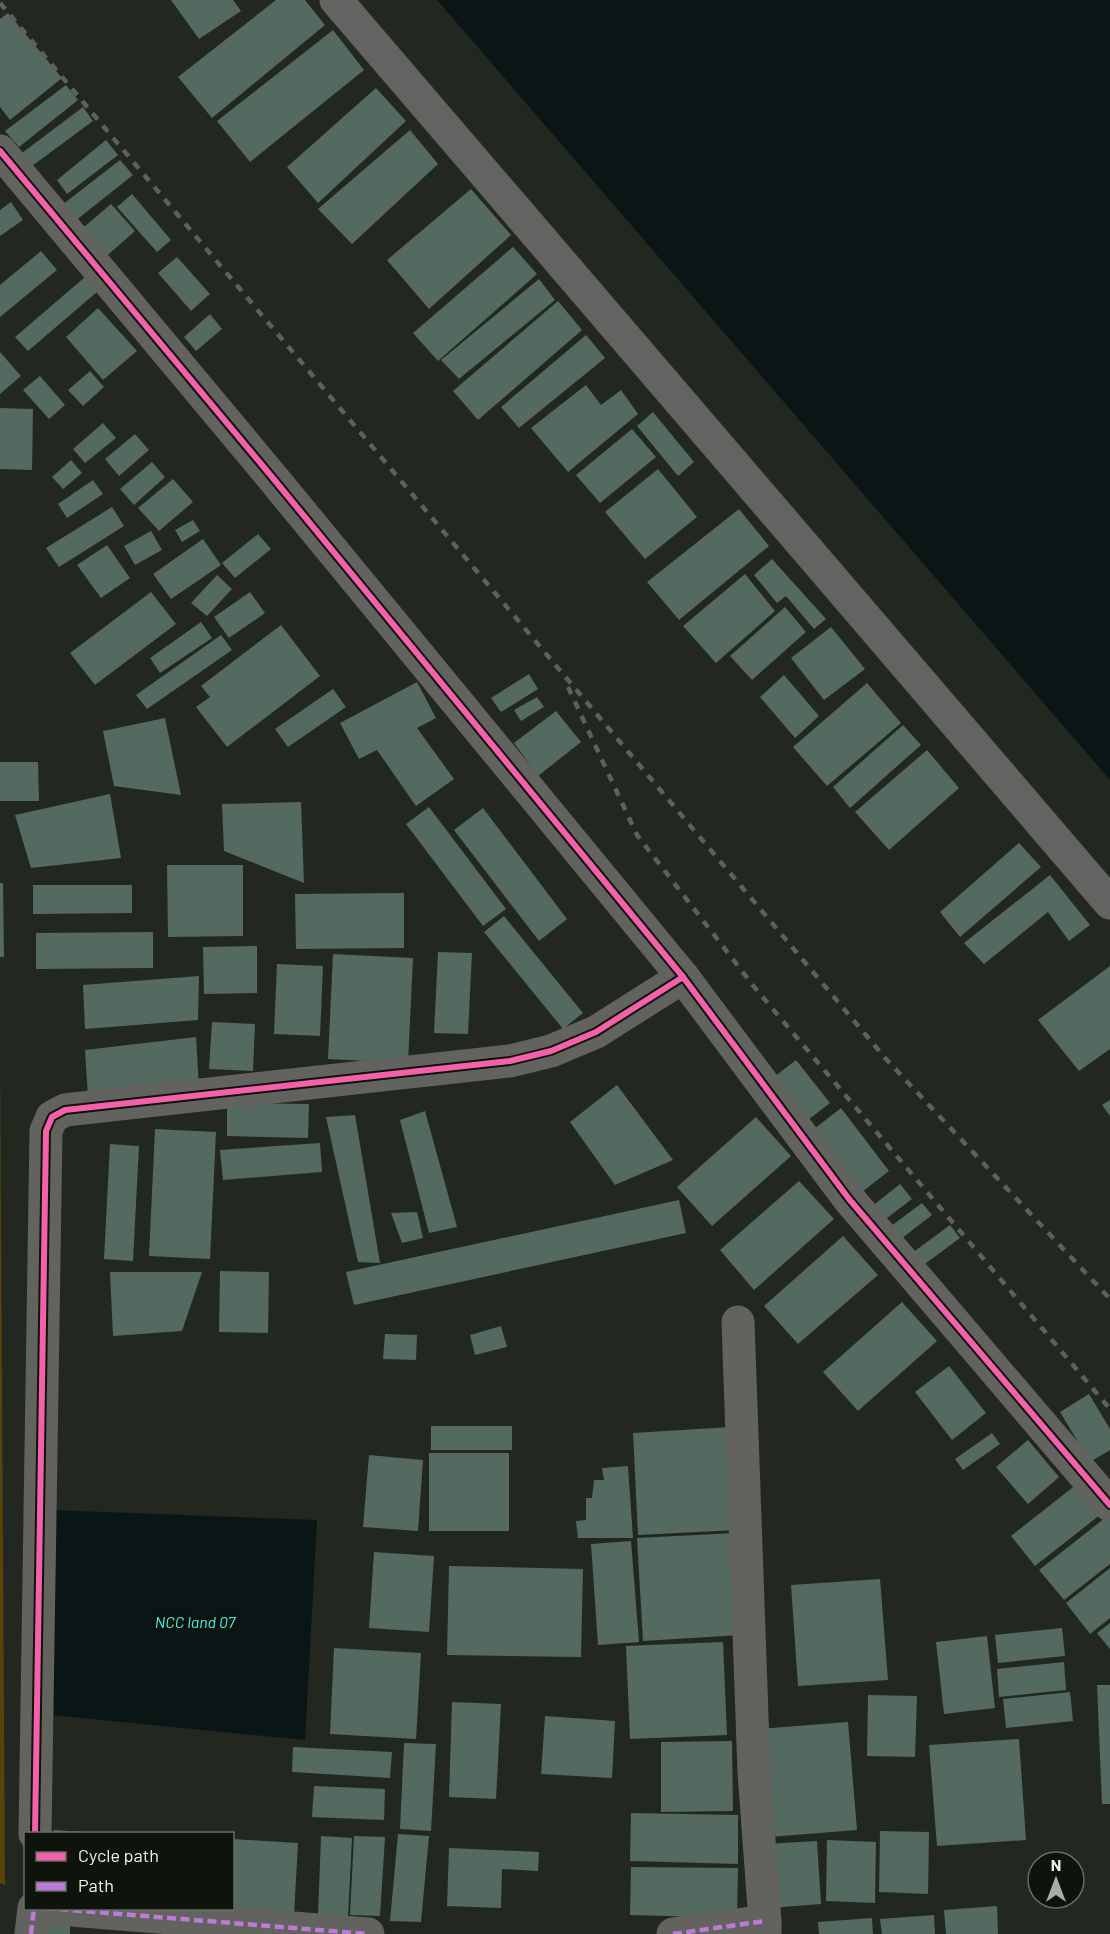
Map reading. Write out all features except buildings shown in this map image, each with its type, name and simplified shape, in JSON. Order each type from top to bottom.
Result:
[{"type":"street","points":[[336,0],[1110,903]]},
{"type":"street","points":[[0,151],[265,468],[683,977],[849,1199],[1110,1505]]},
{"type":"street","points":[[35,1832],[46,1131],[52,1117],[65,1110],[510,1061],[551,1051],[596,1032],[683,977]]},
{"type":"street","points":[[673,1934],[765,1927],[754,1772],[738,1322]]},
{"type":"street","points":[[31,1934],[34,1910]]},
{"type":"street","points":[[71,1910],[368,1934]]},
{"type":"shaded area","points":[[0,1058],[5,1885],[0,1883]]},
{"type":"water","points":[[437,0],[1110,0],[1110,780]]},
{"type":"water","name":"NCC land 07","points":[[50,1510],[317,1520],[305,1740],[52,1715]]},
{"type":"railway","points":[[0,3],[886,1059],[1110,1299]]},
{"type":"railway","points":[[568,687],[637,835],[755,988],[1110,1409]]},
{"type":"marked path","points":[[31,1934],[34,1910]]},
{"type":"marked path","points":[[71,1910],[368,1934]]},
{"type":"marked path","points":[[673,1934],[765,1921]]},
{"type":"cycle path","points":[[0,151],[272,477],[683,977],[849,1199],[1110,1505]]},
{"type":"cycle path","points":[[35,1832],[46,1131],[52,1117],[65,1110],[510,1061],[551,1051],[596,1032],[683,977]]}]
